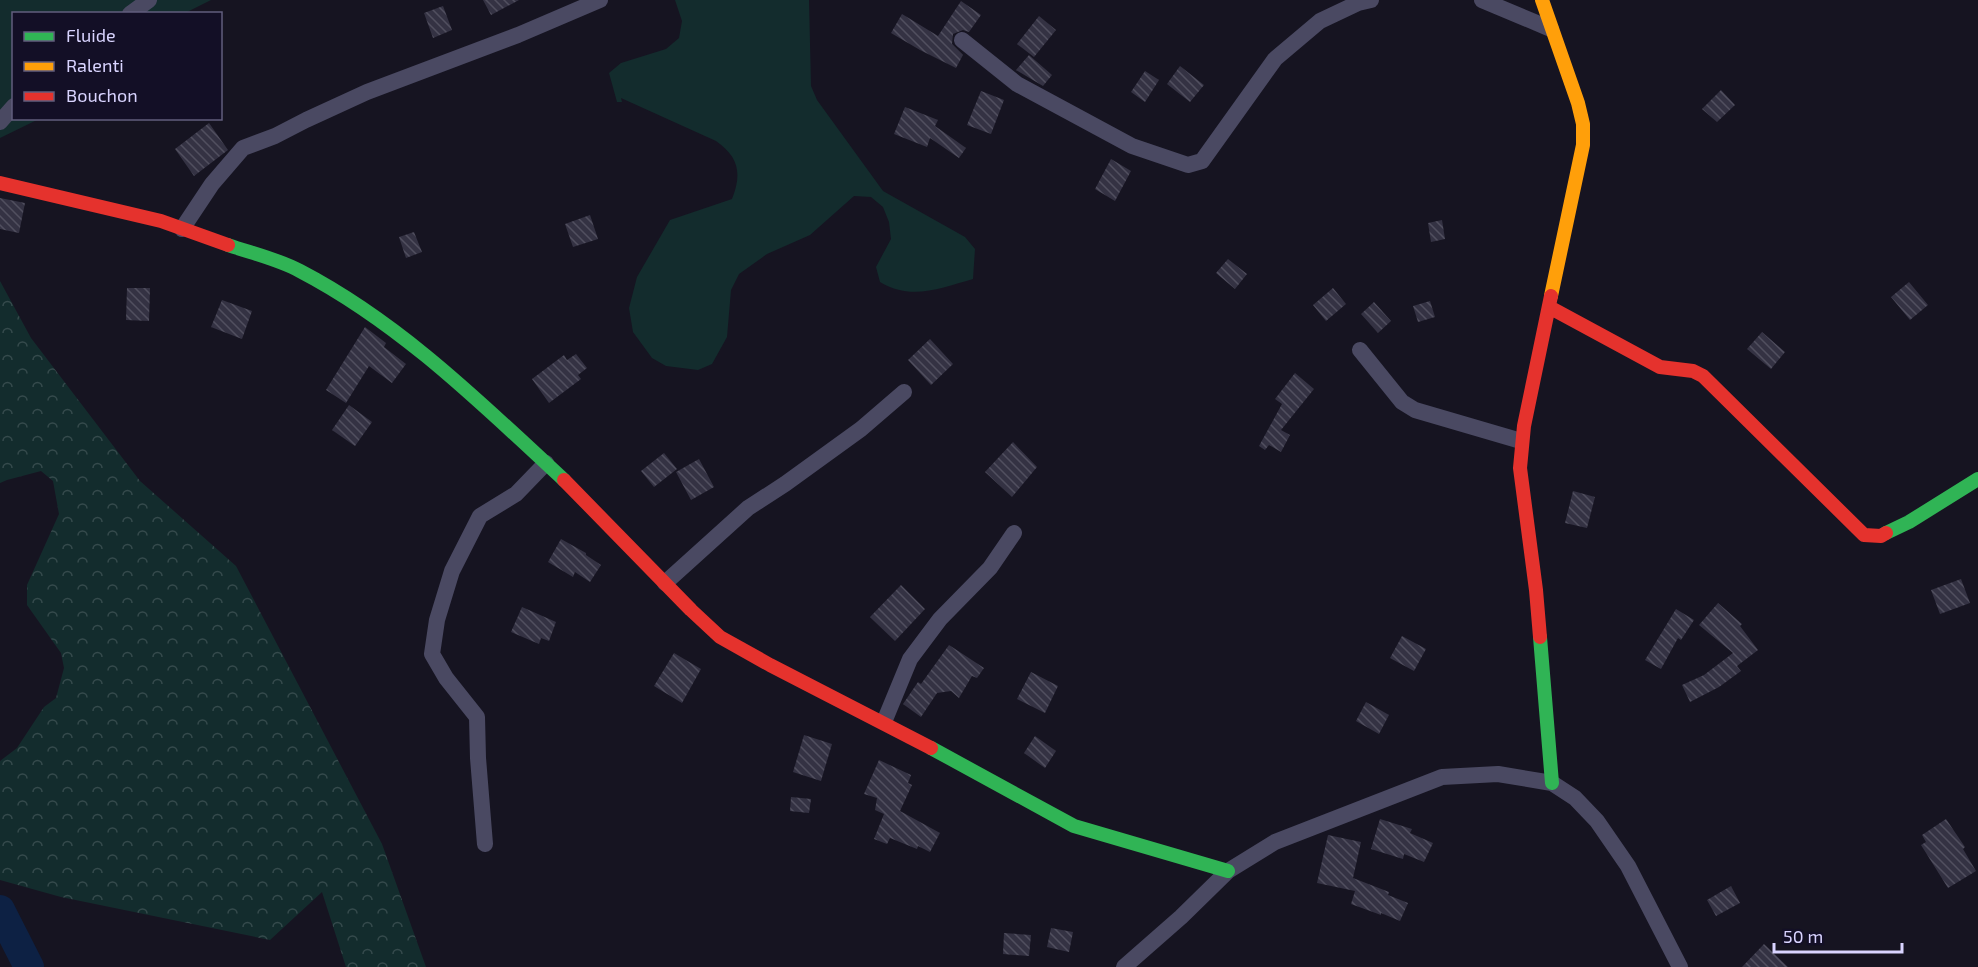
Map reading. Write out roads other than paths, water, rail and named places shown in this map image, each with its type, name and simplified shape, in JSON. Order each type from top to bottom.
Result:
[{"type":"street","points":[[133,12],[149,0]]},
{"type":"street","points":[[182,229],[212,184],[243,148],[275,136],[368,92],[518,35],[600,0]]},
{"type":"street","points":[[962,40],[1017,84],[1132,146],[1188,165],[1202,161],[1275,59],[1320,21],[1358,3],[1371,0]]},
{"type":"street","points":[[1482,0],[1551,30]]},
{"type":"street","points":[[1542,0],[1582,114],[1585,129],[1521,441],[1520,468],[1536,590],[1552,783]]},
{"type":"street","points":[[0,122],[12,108]]},
{"type":"street","points":[[0,183],[161,221],[298,270],[370,313],[456,380],[579,494],[720,637],[770,665],[884,722],[1074,826],[1228,871]]},
{"type":"street","points":[[1549,307],[1660,367],[1693,371],[1703,376],[1864,535],[1881,536],[1909,522],[1978,479]]},
{"type":"street","points":[[1360,350],[1402,402],[1415,410],[1521,441]]},
{"type":"street","points":[[665,583],[748,508],[861,429],[904,392]]},
{"type":"street","points":[[485,844],[477,717],[432,654],[437,620],[452,571],[480,516],[516,494],[546,463]]},
{"type":"street","points":[[884,722],[910,659],[940,619],[990,568],[1014,533]]},
{"type":"street","points":[[1124,967],[1228,871],[1275,842],[1442,777],[1498,774],[1552,783],[1575,798],[1598,821],[1628,866],[1680,967]]},
{"type":"waterway","points":[[0,910],[29,967]]}]
